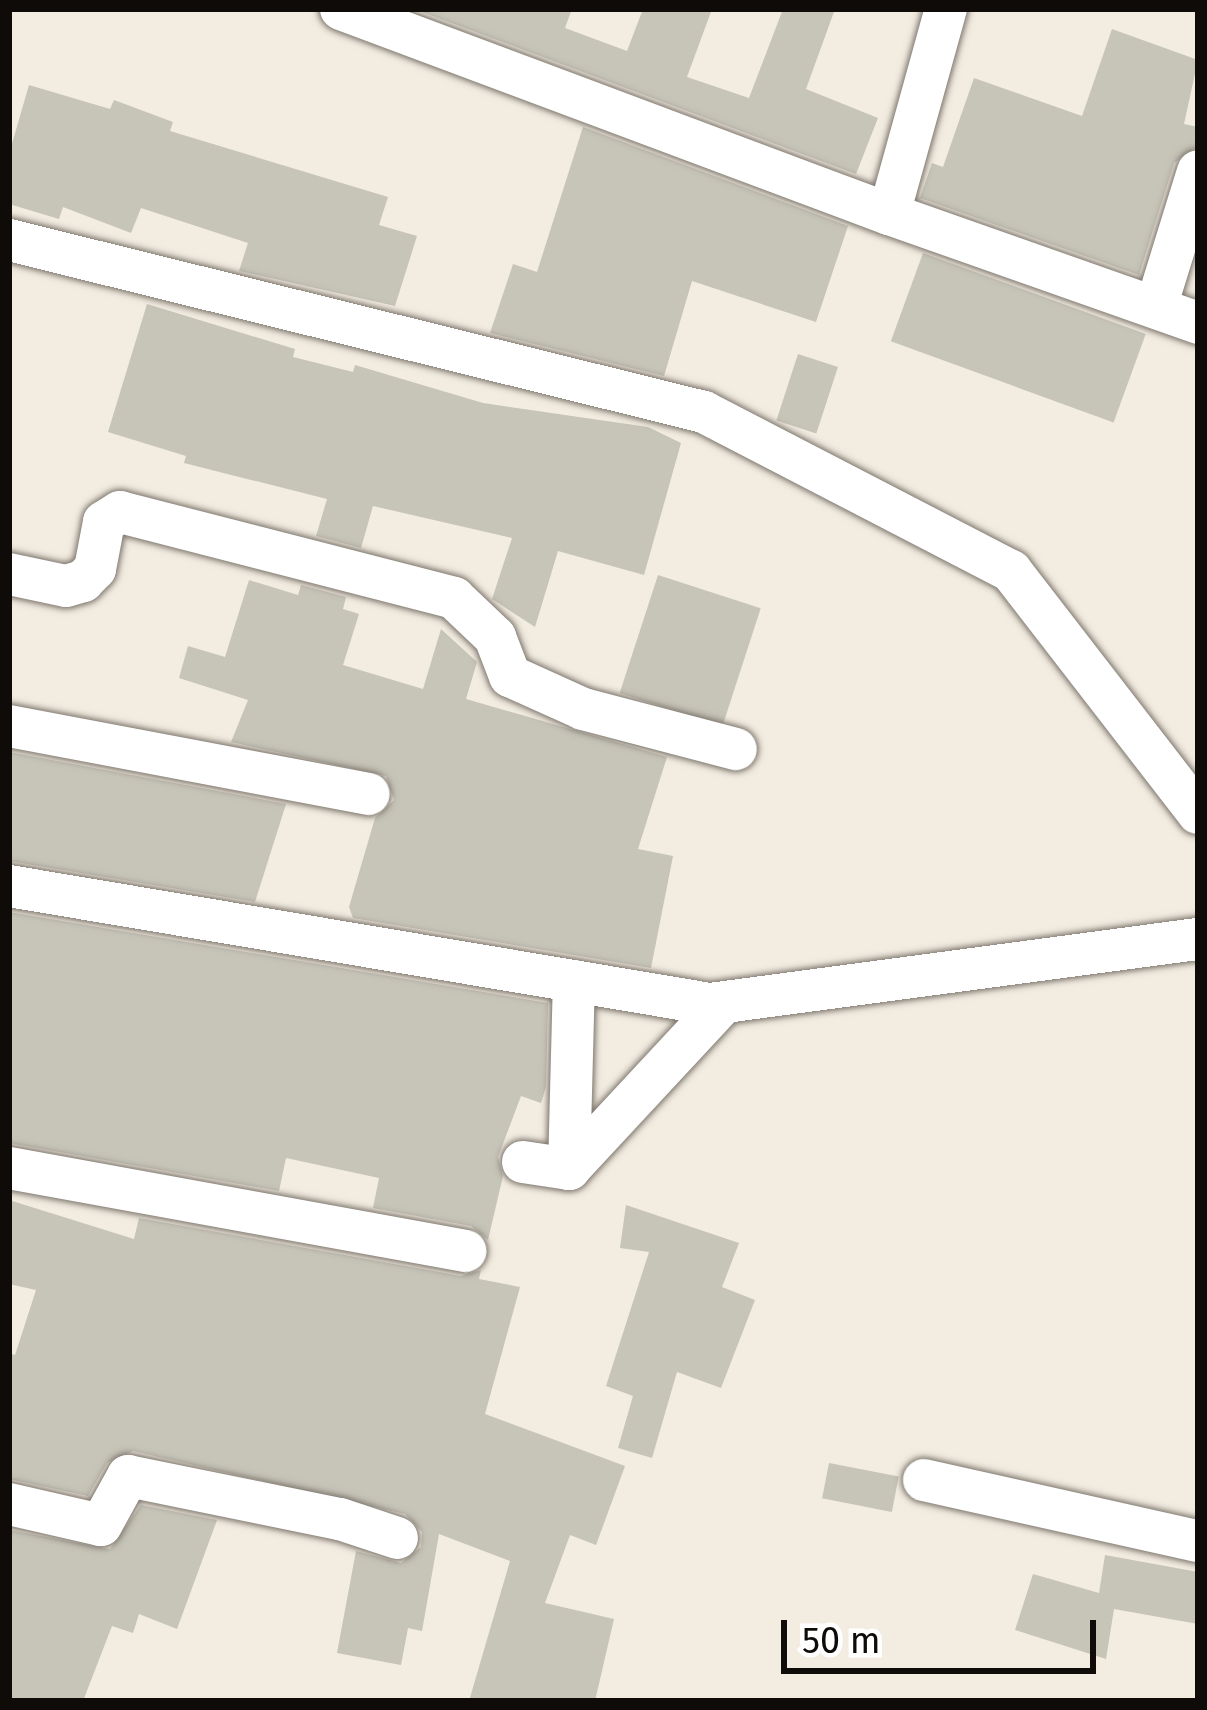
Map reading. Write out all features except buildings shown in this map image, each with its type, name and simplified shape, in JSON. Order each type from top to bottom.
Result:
[{"type":"street","points":[[341,9],[889,214],[1198,322]]},
{"type":"street","points":[[889,214],[946,9]]},
{"type":"street","points":[[1156,307],[1198,171]]},
{"type":"street","points":[[9,240],[704,412],[1011,572],[1198,813]]},
{"type":"street","points":[[9,574],[66,586],[83,581],[94,569],[104,522],[120,512],[454,598],[495,637],[510,676],[583,710],[736,749]]},
{"type":"street","points":[[9,726],[369,794]]},
{"type":"street","points":[[9,886],[723,1003],[1198,939]]},
{"type":"street","points":[[568,1169],[574,981]]},
{"type":"street","points":[[568,1169],[723,1003]]},
{"type":"street","points":[[523,1162],[568,1169]]},
{"type":"street","points":[[9,1168],[466,1251]]},
{"type":"street","points":[[9,1504],[101,1525],[128,1476],[340,1519],[397,1538]]},
{"type":"street","points":[[924,1480],[1198,1541]]}]
